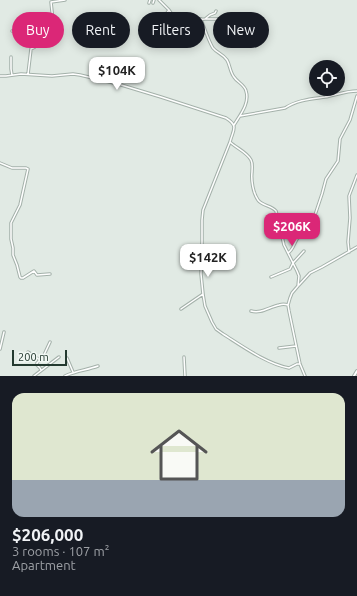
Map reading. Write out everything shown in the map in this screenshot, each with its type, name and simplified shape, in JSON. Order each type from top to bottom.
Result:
[{"type":"street","points":[[52,12],[51,2],[65,0]]},
{"type":"street","points":[[159,0],[169,10]]},
{"type":"street","points":[[205,18],[216,11]]},
{"type":"street","points":[[205,29],[211,45],[217,52],[223,55],[233,77],[246,90],[246,102],[244,108],[234,125],[230,142],[202,214],[201,274],[205,306],[214,326],[218,331],[273,362],[289,368],[300,364]]},
{"type":"street","points":[[28,74],[31,49],[33,48]]},
{"type":"street","points":[[11,57],[12,75]]},
{"type":"street","points":[[0,76],[16,74],[52,76],[77,75],[112,82],[216,114],[226,118],[234,125]]},
{"type":"street","points":[[240,116],[285,108],[290,104],[308,99],[325,97],[342,92],[357,91]]},
{"type":"street","points":[[288,253],[291,252],[299,237],[307,232],[312,225],[326,179],[338,161],[340,139],[350,120],[357,96]]},
{"type":"street","points":[[230,142],[252,161],[252,178],[256,196],[259,201],[272,207],[276,211],[283,244],[298,276],[298,286]]},
{"type":"street","points":[[0,162],[12,168],[28,169],[20,205],[11,223],[10,239],[13,248],[12,255],[17,265],[20,277],[23,278],[34,271],[37,276],[50,274]]},
{"type":"street","points":[[349,252],[349,196],[357,175]]},
{"type":"street","points":[[305,376],[300,364],[289,315],[288,305],[291,294],[310,273],[357,247]]},
{"type":"street","points":[[271,277],[289,270],[304,251]]},
{"type":"street","points":[[181,309],[203,294]]},
{"type":"street","points":[[251,311],[260,311],[279,304],[288,305]]},
{"type":"street","points":[[0,349],[4,332]]},
{"type":"street","points":[[41,370],[37,364],[43,357],[50,342]]},
{"type":"street","points":[[279,348],[296,346]]},
{"type":"street","points":[[28,352],[40,360]]},
{"type":"street","points":[[34,376],[59,357]]},
{"type":"street","points":[[184,357],[184,376]]},
{"type":"street","points":[[67,358],[73,372]]},
{"type":"street","points":[[65,376],[73,372],[98,366]]},
{"type":"street","points":[[354,376],[357,371]]}]
